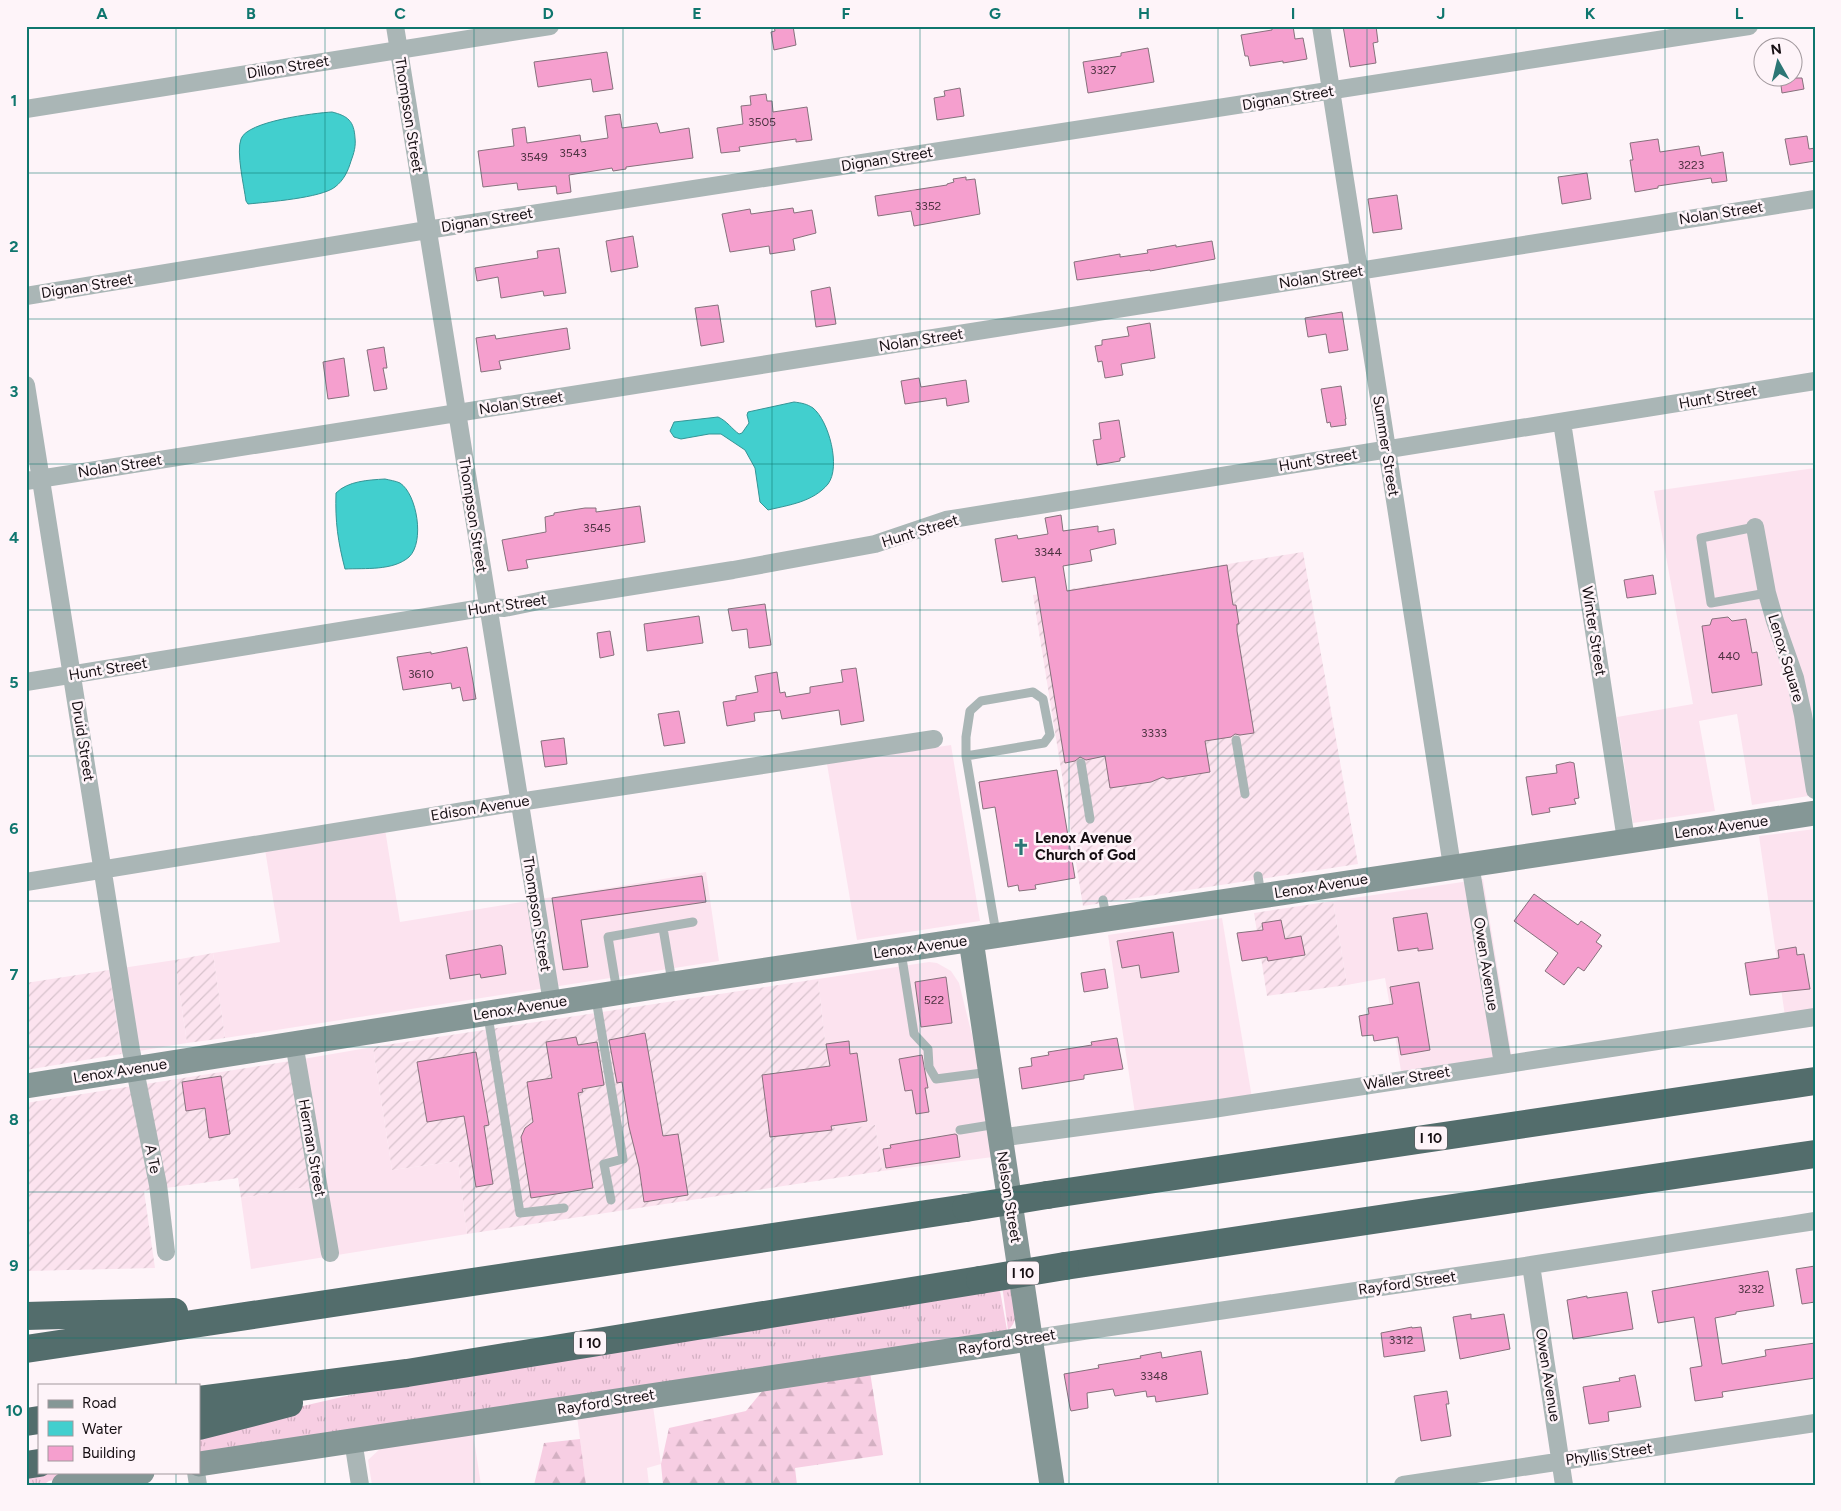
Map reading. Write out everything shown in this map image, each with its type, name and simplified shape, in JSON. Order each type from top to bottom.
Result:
[{"type":"highway","name":"I 10","points":[[26,1349],[966,1208],[1047,1194],[1815,1081]]},
{"type":"highway","name":"I 10","points":[[200,1400],[407,1373],[1066,1266],[1815,1154]]},
{"type":"highway","points":[[26,1316],[180,1312],[452,1286]]},
{"type":"highway","points":[[200,1426],[407,1373]]},
{"type":"street","name":"Thompson Street","points":[[395,26],[552,1003]]},
{"type":"street","name":"Dillon Street","points":[[26,109],[550,26]]},
{"type":"street","name":"Summer Street","points":[[1321,26],[1386,449],[1461,865]]},
{"type":"street","name":"Dignan Street","points":[[26,296],[427,230],[1332,92],[1749,26]]},
{"type":"street","name":"Nolan Street","points":[[34,480],[1815,199]]},
{"type":"street","name":"Hunt Street","points":[[26,682],[488,607],[504,608],[733,570],[875,544],[946,520],[1815,381]]},
{"type":"street","name":"Druid Street","points":[[26,385],[34,480],[72,675],[130,1050],[135,1068]]},
{"type":"street","name":"Winter Street","points":[[1562,422],[1626,840]]},
{"type":"street","name":"Lenox Square","points":[[1755,527],[1767,593],[1795,678],[1815,790]]},
{"type":"street","name":"Edison Avenue","points":[[26,882],[519,802],[934,739]]},
{"type":"street","name":"Lenox Avenue","points":[[26,1086],[606,994],[996,936],[1105,910],[1260,886],[1461,865],[1815,813]]},
{"type":"street","name":"Owen Avenue","points":[[1461,865],[1503,1064]]},
{"type":"street","name":"Nelson Street","points":[[971,940],[1052,1485]]},
{"type":"street","name":"Waller Street","points":[[998,1131],[1213,1109],[1815,1017]]},
{"type":"street","name":"Herman Street","points":[[294,1044],[330,1253]]},
{"type":"street","name":"A Te","points":[[135,1068],[158,1185],[166,1252]]},
{"type":"street","name":"Rayford Street","points":[[200,1464],[1815,1221]]},
{"type":"street","name":"Owen Avenue","points":[[1531,1265],[1564,1485]]},
{"type":"street","name":"Phyllis Street","points":[[1403,1485],[1815,1423]]},
{"type":"street","points":[[353,1440],[360,1485]]},
{"type":"street","points":[[64,1485],[130,1474]]},
{"type":"lane","points":[[1755,527],[1701,538],[1711,603],[1767,593]]},
{"type":"lane","points":[[966,756],[1044,743],[1050,736],[1043,699],[1033,692],[981,701],[970,711],[966,737],[966,756],[996,936]]},
{"type":"lane","points":[[1236,740],[1245,794]]},
{"type":"lane","points":[[1081,763],[1090,820]]},
{"type":"lane","points":[[611,1200],[604,1164],[624,1159],[606,994],[608,937],[693,922]]},
{"type":"lane","points":[[663,928],[673,984]]},
{"type":"lane","points":[[901,950],[914,1034],[928,1049],[929,1067],[932,1075],[936,1079],[990,1072]]},
{"type":"lane","points":[[488,1013],[520,1213],[564,1208]]},
{"type":"lane","points":[[960,1130],[998,1131]]},
{"type":"shaded area","points":[[1815,468],[1815,795],[1752,805],[1737,714],[1699,721],[1715,811],[1633,823],[1617,717],[1693,704],[1654,491]]},
{"type":"shaded area","points":[[1303,552],[1358,864],[1083,906],[1033,595]]},
{"type":"shaded area","points":[[951,745],[980,921],[857,940],[827,764]]},
{"type":"shaded area","points":[[383,817],[400,922],[706,872],[719,961],[225,1038],[213,953],[280,942],[263,837]]},
{"type":"shaded area","points":[[1815,829],[1815,1026],[1787,1030],[1759,836]]},
{"type":"shaded area","points":[[1483,879],[1514,1070],[1404,1088],[1385,978],[1347,985],[1333,901]]},
{"type":"shaded area","points":[[1333,901],[1347,985],[1267,996],[1254,913]]},
{"type":"shaded area","points":[[1222,918],[1254,1110],[1137,1127],[1108,935]]},
{"type":"shaded area","points":[[213,953],[225,1038],[187,1043],[175,960]]},
{"type":"shaded area","points":[[175,960],[187,1043],[121,1054],[109,970]]},
{"type":"shaded area","points":[[929,962],[937,963],[951,971],[959,983],[973,1039],[993,1157],[882,1171],[875,1125],[835,1131],[818,979]]},
{"type":"shaded area","points":[[109,970],[121,1054],[26,1070],[26,983]]},
{"type":"shaded area","points":[[818,979],[835,1130],[875,1125],[882,1171],[467,1234],[458,1161],[392,1170],[373,1047]]},
{"type":"shaded area","points":[[373,1047],[392,1170],[458,1161],[467,1234],[251,1269],[241,1198],[324,1184],[303,1059]]},
{"type":"shaded area","points":[[303,1059],[324,1184],[241,1198],[238,1178],[144,1191],[155,1268],[26,1271],[26,1103]]},
{"type":"shaded area","points":[[653,1406],[661,1464],[647,1468],[649,1485],[586,1485],[577,1416]]},
{"type":"shaded area","points":[[473,1433],[481,1485],[372,1485],[368,1460],[382,1447]]},
{"type":"green space","points":[[1013,1283],[1016,1314],[1015,1320],[1008,1330],[1002,1285]]},
{"type":"green space","points":[[999,1285],[1007,1330],[200,1455],[200,1430],[429,1377]]},
{"type":"green space","points":[[870,1372],[883,1455],[795,1468],[797,1485],[663,1485],[661,1464],[669,1428],[746,1411],[764,1389]]},
{"type":"green space","points":[[580,1439],[586,1485],[534,1485],[544,1443]]},
{"type":"green space","points":[[26,1472],[38,1472],[38,1474],[82,1474],[49,1481],[43,1485],[26,1485]]},
{"type":"water","points":[[332,112],[342,115],[349,120],[352,123],[354,132],[354,152],[347,172],[341,181],[328,191],[318,194],[294,199],[248,204],[239,152],[241,139],[246,133],[255,127],[282,119]]},
{"type":"water","points":[[794,402],[813,408],[824,423],[833,456],[832,476],[822,490],[808,499],[768,510],[760,502],[755,468],[745,450],[721,434],[681,439],[674,437],[670,431],[674,422],[718,417],[739,434],[742,433],[749,423],[748,412]]},
{"type":"water","points":[[385,479],[400,483],[411,497],[415,507],[418,530],[414,550],[409,557],[395,565],[378,568],[345,569],[340,550],[336,493],[352,484]]},
{"type":"building","points":[[774,26],[793,26],[796,45],[774,50],[771,32],[775,31]]},
{"type":"building","points":[[1284,26],[1293,26],[1295,39],[1303,38],[1307,59],[1250,66],[1248,56],[1245,56],[1241,35]]},
{"type":"building","points":[[1343,26],[1376,26],[1378,42],[1373,43],[1376,63],[1350,67]]},
{"type":"building","points":[[1148,48],[1154,82],[1088,93],[1083,62],[1121,56],[1121,53]]},
{"type":"building","points":[[607,52],[613,89],[593,92],[591,79],[538,87],[534,62]]},
{"type":"building","points":[[960,88],[964,116],[937,120],[934,98],[945,96],[944,91]]},
{"type":"building","points":[[1781,88],[1804,88],[1804,89],[1782,93]]},
{"type":"building","points":[[766,94],[767,101],[772,101],[773,112],[807,107],[812,140],[796,142],[796,139],[739,147],[740,151],[721,153],[717,128],[743,124],[741,106],[751,105],[750,96]]},
{"type":"building","points":[[620,114],[622,128],[657,123],[660,133],[689,128],[693,158],[626,167],[626,169],[613,171],[612,168],[569,175],[571,192],[557,194],[556,186],[518,190],[517,183],[483,187],[478,151],[514,146],[512,129],[525,127],[527,143],[580,135],[581,142],[608,138],[605,116]]},
{"type":"building","points":[[1807,136],[1809,149],[1815,148],[1815,161],[1790,165],[1785,139]]},
{"type":"building","points":[[1658,139],[1660,152],[1699,146],[1701,156],[1723,152],[1727,181],[1712,183],[1711,178],[1658,186],[1658,188],[1635,192],[1630,160],[1633,160],[1630,143]]},
{"type":"building","points":[[1587,173],[1591,199],[1562,204],[1558,177]]},
{"type":"building","points":[[966,177],[966,180],[975,179],[980,214],[914,226],[911,211],[878,216],[875,196],[947,185],[954,182],[953,179]]},
{"type":"building","points":[[1397,195],[1402,229],[1373,233],[1368,199]]},
{"type":"building","points":[[793,208],[794,213],[812,210],[816,233],[793,239],[795,250],[770,254],[769,246],[730,252],[722,214],[750,209],[751,214]]},
{"type":"building","points":[[633,236],[638,267],[611,272],[606,241]]},
{"type":"building","points":[[1212,241],[1215,259],[1150,271],[1077,280],[1074,262],[1120,254],[1120,257],[1148,253],[1147,250]]},
{"type":"building","points":[[559,248],[566,293],[544,296],[543,291],[501,298],[498,277],[477,281],[475,268],[538,258],[537,251]]},
{"type":"building","points":[[830,287],[836,324],[816,327],[811,291]]},
{"type":"building","points":[[718,305],[724,342],[701,346],[695,308]]},
{"type":"building","points":[[1342,312],[1348,350],[1329,353],[1326,334],[1308,337],[1305,318]]},
{"type":"building","points":[[1150,323],[1155,358],[1121,364],[1123,375],[1105,378],[1102,361],[1098,362],[1095,346],[1102,345],[1102,340],[1129,336],[1127,327]]},
{"type":"building","points":[[567,328],[570,349],[499,361],[501,369],[481,372],[476,338],[495,335],[496,339]]},
{"type":"building","points":[[384,347],[387,368],[383,368],[387,389],[374,391],[367,350]]},
{"type":"building","points":[[344,358],[349,396],[328,399],[323,362]]},
{"type":"building","points":[[919,378],[921,387],[966,380],[969,402],[947,406],[946,398],[905,404],[901,381]]},
{"type":"building","points":[[1341,386],[1346,425],[1331,427],[1330,422],[1327,423],[1321,389]]},
{"type":"building","points":[[1119,420],[1125,457],[1120,458],[1120,461],[1097,465],[1093,440],[1101,439],[1099,423]]},
{"type":"building","points":[[640,506],[645,542],[526,560],[528,568],[508,571],[502,540],[546,532],[545,517],[554,515],[554,513],[585,508],[596,508],[596,512]]},
{"type":"building","points":[[1061,515],[1063,531],[1098,526],[1098,532],[1114,529],[1116,544],[1090,550],[1092,561],[1063,566],[1067,591],[1227,565],[1233,605],[1236,605],[1239,624],[1237,624],[1237,631],[1254,733],[1235,734],[1231,737],[1205,741],[1210,772],[1167,779],[1163,777],[1151,782],[1110,788],[1105,756],[1086,760],[1080,757],[1075,761],[1065,763],[1035,577],[1002,582],[995,539],[1017,535],[1018,539],[1048,534],[1045,518]]},
{"type":"building","points":[[1653,575],[1656,594],[1627,598],[1624,580]]},
{"type":"building","points":[[765,604],[771,645],[749,648],[747,629],[732,631],[728,609]]},
{"type":"building","points":[[699,616],[703,643],[647,651],[644,624]]},
{"type":"building","points":[[1728,617],[1732,621],[1746,619],[1752,653],[1757,652],[1762,685],[1712,693],[1702,626],[1710,625],[1712,619]]},
{"type":"building","points":[[610,631],[614,655],[600,658],[597,633]]},
{"type":"building","points":[[467,647],[476,699],[463,701],[460,687],[452,689],[451,683],[403,690],[397,657],[431,652],[431,654]]},
{"type":"building","points":[[856,668],[864,721],[841,725],[839,710],[782,719],[780,710],[754,713],[755,721],[727,726],[723,702],[736,700],[736,696],[758,692],[755,676],[777,672],[780,693],[785,692],[786,697],[810,693],[810,687],[843,682],[841,670]]},
{"type":"building","points":[[679,711],[685,743],[664,746],[658,714]]},
{"type":"building","points":[[564,738],[567,764],[545,767],[541,741]]},
{"type":"building","points":[[1574,763],[1579,798],[1574,799],[1576,804],[1549,808],[1550,812],[1532,815],[1526,777],[1557,773],[1556,765]]},
{"type":"building","points":[[1057,770],[1075,878],[1035,885],[1036,889],[1019,891],[1018,885],[1008,887],[995,807],[983,809],[979,782]]},
{"type":"building","points":[[702,876],[706,902],[581,920],[588,967],[563,970],[552,898]]},
{"type":"building","points":[[1534,894],[1578,925],[1581,921],[1601,935],[1596,942],[1602,946],[1584,971],[1578,967],[1564,985],[1545,971],[1558,953],[1514,921]]},
{"type":"building","points":[[1427,913],[1433,949],[1418,951],[1418,948],[1398,951],[1393,918]]},
{"type":"building","points":[[1281,920],[1285,939],[1301,936],[1305,955],[1268,961],[1267,957],[1242,961],[1237,933],[1263,930],[1262,923]]},
{"type":"building","points":[[1173,932],[1179,972],[1141,978],[1139,965],[1122,968],[1117,941]]},
{"type":"building","points":[[502,946],[506,974],[481,978],[480,974],[450,979],[446,955]]},
{"type":"building","points":[[1796,947],[1797,955],[1804,954],[1810,989],[1750,995],[1745,963],[1779,958],[1778,950]]},
{"type":"building","points":[[1105,969],[1108,988],[1084,992],[1081,973]]},
{"type":"building","points":[[946,977],[952,1023],[921,1027],[915,982]]},
{"type":"building","points":[[1419,982],[1430,1050],[1401,1055],[1398,1037],[1374,1041],[1373,1035],[1362,1036],[1359,1016],[1369,1014],[1368,1008],[1393,1004],[1390,987]]},
{"type":"building","points":[[645,1033],[663,1136],[678,1134],[688,1195],[644,1202],[622,1082],[617,1083],[609,1040]]},
{"type":"building","points":[[576,1037],[578,1045],[597,1042],[604,1085],[582,1089],[583,1092],[578,1093],[593,1188],[531,1198],[521,1137],[525,1128],[533,1122],[527,1082],[552,1078],[546,1042]]},
{"type":"building","points":[[1117,1038],[1123,1069],[1084,1075],[1084,1079],[1022,1089],[1019,1068],[1032,1066],[1031,1058],[1049,1055],[1048,1052],[1092,1045],[1091,1042]]},
{"type":"building","points":[[849,1041],[850,1054],[857,1053],[867,1121],[831,1126],[832,1130],[770,1137],[762,1075],[830,1066],[826,1044]]},
{"type":"building","points":[[476,1052],[489,1125],[484,1126],[493,1184],[476,1187],[464,1116],[427,1122],[417,1062]]},
{"type":"building","points":[[922,1055],[928,1088],[925,1088],[929,1112],[916,1114],[912,1090],[905,1091],[899,1059]]},
{"type":"building","points":[[221,1076],[230,1134],[209,1138],[205,1108],[186,1111],[182,1082]]},
{"type":"building","points":[[957,1135],[960,1157],[886,1168],[883,1149],[891,1148],[890,1145]]},
{"type":"building","points":[[1815,1266],[1815,1302],[1802,1304],[1796,1269]]},
{"type":"building","points":[[1768,1271],[1774,1306],[1736,1312],[1736,1314],[1715,1318],[1722,1364],[1766,1356],[1765,1350],[1815,1343],[1815,1378],[1722,1392],[1723,1397],[1695,1401],[1690,1368],[1702,1366],[1694,1317],[1658,1323],[1652,1291]]},
{"type":"building","points":[[1627,1292],[1633,1329],[1573,1339],[1567,1300]]},
{"type":"building","points":[[1471,1314],[1471,1319],[1504,1314],[1510,1349],[1460,1359],[1453,1317]]},
{"type":"building","points":[[1421,1327],[1425,1351],[1384,1357],[1381,1333]]},
{"type":"building","points":[[1201,1351],[1208,1394],[1156,1402],[1155,1396],[1147,1397],[1146,1391],[1115,1396],[1113,1389],[1087,1393],[1088,1408],[1071,1411],[1064,1374],[1099,1368],[1098,1365],[1141,1358],[1140,1356],[1161,1352],[1162,1358]]},
{"type":"building","points":[[1635,1375],[1641,1407],[1608,1412],[1609,1421],[1589,1424],[1583,1387],[1620,1381],[1619,1378]]},
{"type":"building","points":[[1447,1391],[1449,1404],[1446,1404],[1451,1436],[1421,1441],[1414,1396]]},
{"type":"place","name":"Lenox Avenue Church of God","points":[[1021,847]]}]
